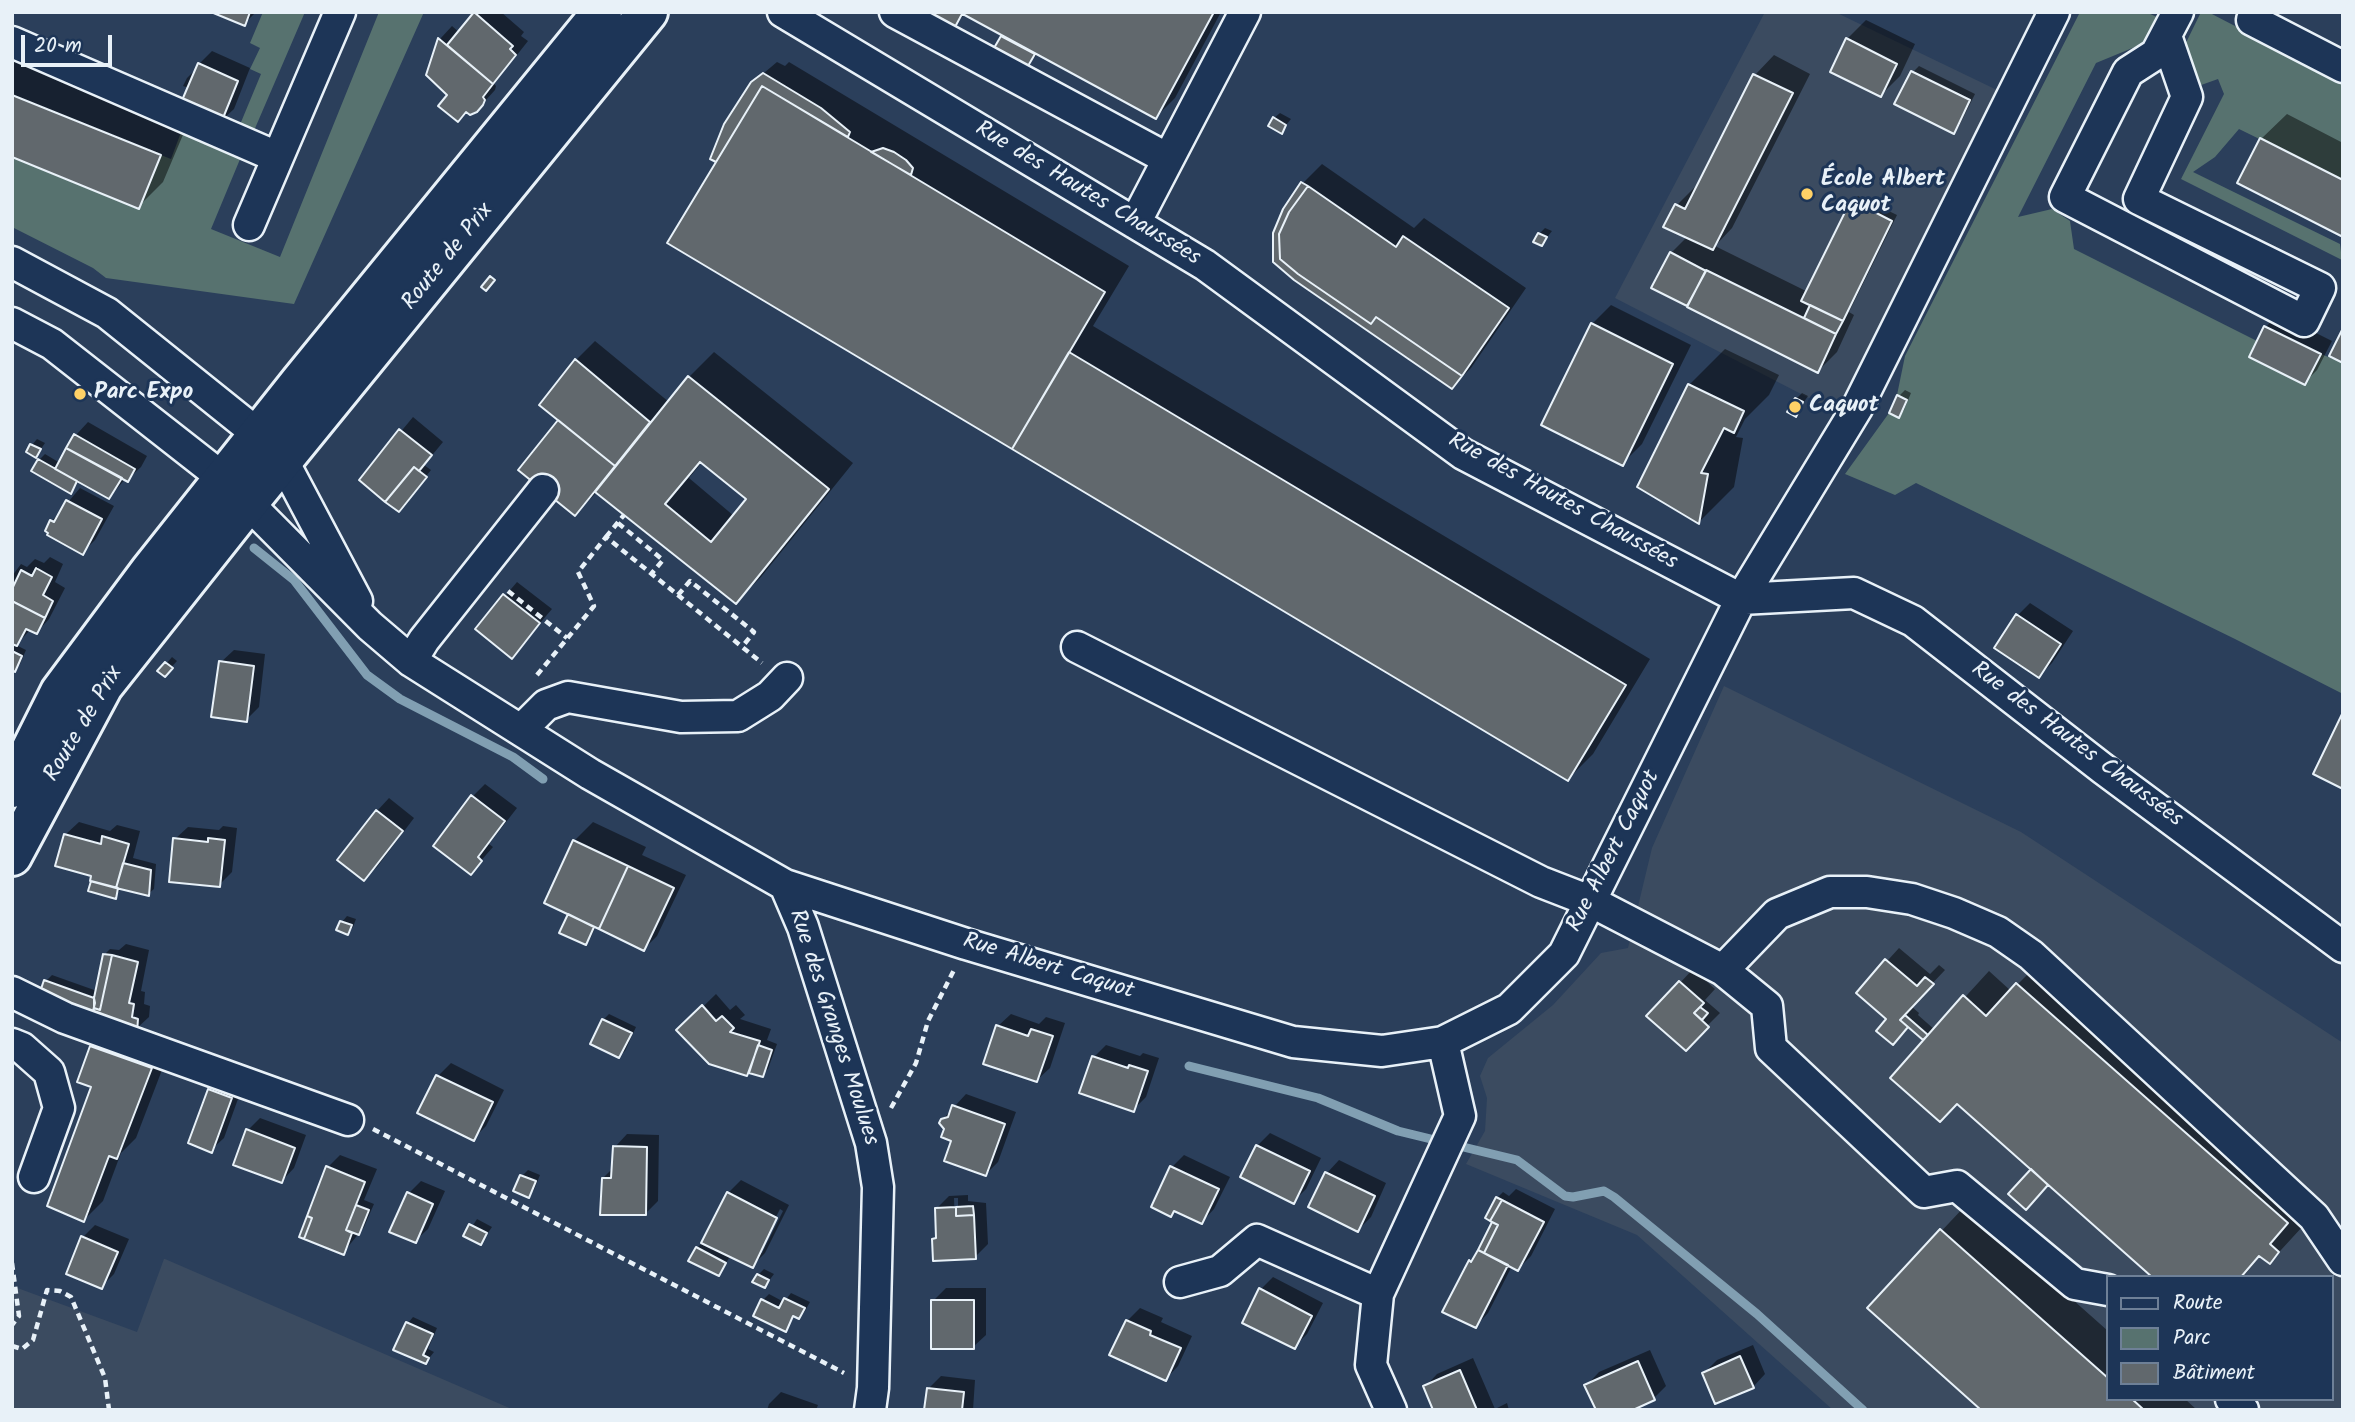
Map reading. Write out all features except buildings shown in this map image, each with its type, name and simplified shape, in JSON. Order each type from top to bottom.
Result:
[{"type":"main road","name":"Route de Prix","points":[[271,448],[602,12]]},
{"type":"main road","name":"Route de Prix","points":[[12,856],[103,686],[235,491],[649,12]]},
{"type":"main road","name":"Route de Prix","points":[[12,788],[60,692],[150,571],[235,491]]},
{"type":"street","points":[[249,225],[340,12]]},
{"type":"street","name":"Rue des Hautes Chaussées","points":[[783,12],[826,23],[1135,223],[1205,265],[1463,454],[1741,599],[1854,593],[1913,621],[2102,768],[2343,947]]},
{"type":"street","points":[[895,12],[1168,159]]},
{"type":"street","points":[[1135,223],[1245,12]]},
{"type":"street","name":"Rue Albert Caquot","points":[[785,885],[966,944],[1293,1042],[1382,1051],[1443,1042],[1509,1009],[1564,954],[1741,599],[1857,408],[2054,12]]},
{"type":"street","points":[[2252,20],[2343,67]]},
{"type":"street","points":[[2172,24],[2188,97],[2139,199],[2320,288],[2304,321],[2065,197],[2128,72],[2156,54],[2172,24]]},
{"type":"street","points":[[12,42],[277,157]]},
{"type":"street","points":[[12,262],[107,313],[271,448]]},
{"type":"street","name":"Rue des Granges Moulues","points":[[12,323],[52,344],[235,491],[370,626],[411,661],[590,774],[785,885],[803,927],[871,1143],[878,1187],[872,1399]]},
{"type":"street","name":"Rue des Granges Moulues","points":[[271,448],[370,626]]},
{"type":"street","points":[[411,661],[424,640],[543,490]]},
{"type":"street","points":[[1077,647],[1541,882],[1590,901],[1723,970],[1767,1006],[1770,1048],[1924,1192],[1957,1186],[2075,1284],[2106,1290]]},
{"type":"street","points":[[521,730],[546,705],[568,697],[681,717],[738,716],[770,696],[787,678]]},
{"type":"street","points":[[1723,970],[1777,914],[1830,892],[1867,892],[1912,899],[1998,932],[2031,955],[2314,1217],[2343,1259]]},
{"type":"street","points":[[12,992],[65,1018],[348,1120]]},
{"type":"street","points":[[1391,1410],[1371,1365],[1378,1294],[1460,1116],[1443,1042]]},
{"type":"street","points":[[12,1044],[22,1048],[49,1072],[60,1108],[34,1177]]},
{"type":"street","points":[[1180,1282],[1220,1271],[1257,1240],[1378,1294]]},
{"type":"path","points":[[535,678],[594,606],[578,572],[624,515]]},
{"type":"path","points":[[618,523],[663,560],[652,573]]},
{"type":"path","points":[[606,537],[768,668],[787,678]]},
{"type":"path","points":[[678,595],[690,581],[754,632],[742,647]]},
{"type":"path","points":[[508,592],[567,638]]},
{"type":"path","points":[[871,1143],[916,1063],[928,1021],[966,944]]},
{"type":"path","points":[[348,1120],[379,1132],[872,1399]]},
{"type":"path","points":[[12,1263],[19,1316],[12,1325]]},
{"type":"path","points":[[12,1346],[22,1349],[33,1340],[47,1290],[60,1291],[71,1297],[105,1378],[109,1410]]},
{"type":"shaded area","name":"École Albert Caquot","points":[[1765,12],[1835,12],[1997,90],[1836,412],[1615,298]]},
{"type":"shaded area","points":[[1724,686],[2021,832],[2343,1043],[2343,1410],[1833,1410],[1637,1235],[1466,1164],[1485,1131],[1487,1098],[1480,1076],[1488,1058],[1553,1005],[1601,953],[1628,948],[1652,848]]},
{"type":"shaded area","points":[[164,1259],[514,1410],[12,1410],[12,1286],[137,1332]]},
{"type":"green space","points":[[263,12],[305,12],[253,133],[239,127],[261,74],[250,69],[260,48],[250,43]]},
{"type":"green space","points":[[379,12],[424,12],[294,304],[106,278],[93,268],[12,227],[12,157],[138,209],[161,155],[171,159],[183,127],[243,152],[211,229],[280,257]]},
{"type":"green space","points":[[2080,12],[2146,12],[2159,18],[2147,42],[2096,63],[2018,217],[2052,209],[2070,221],[2074,249],[2257,341],[2249,357],[2304,385],[2321,354],[2343,363],[2343,694],[1916,483],[1895,495],[1845,474],[1889,413],[1898,417],[1897,395],[1905,356]]},
{"type":"green space","points":[[2201,12],[2208,12],[2343,82],[2343,180],[2239,129],[2215,157],[2193,172],[2340,244],[2342,260],[2181,179],[2224,94],[2218,79],[2190,89],[2179,57]]},
{"type":"waterway","points":[[254,548],[294,580],[367,675],[400,699],[513,757],[543,779]]},
{"type":"waterway","points":[[1189,1066],[1318,1098],[1398,1131],[1435,1140]]},
{"type":"waterway","points":[[1459,1146],[1517,1160],[1565,1196],[1604,1191],[1614,1197],[1757,1314],[1863,1410]]},
{"type":"place","name":"École Albert Caquot","points":[[1807,194]]},
{"type":"place","name":"Parc Expo","points":[[80,394]]},
{"type":"place","name":"Caquot","points":[[1795,407]]}]
